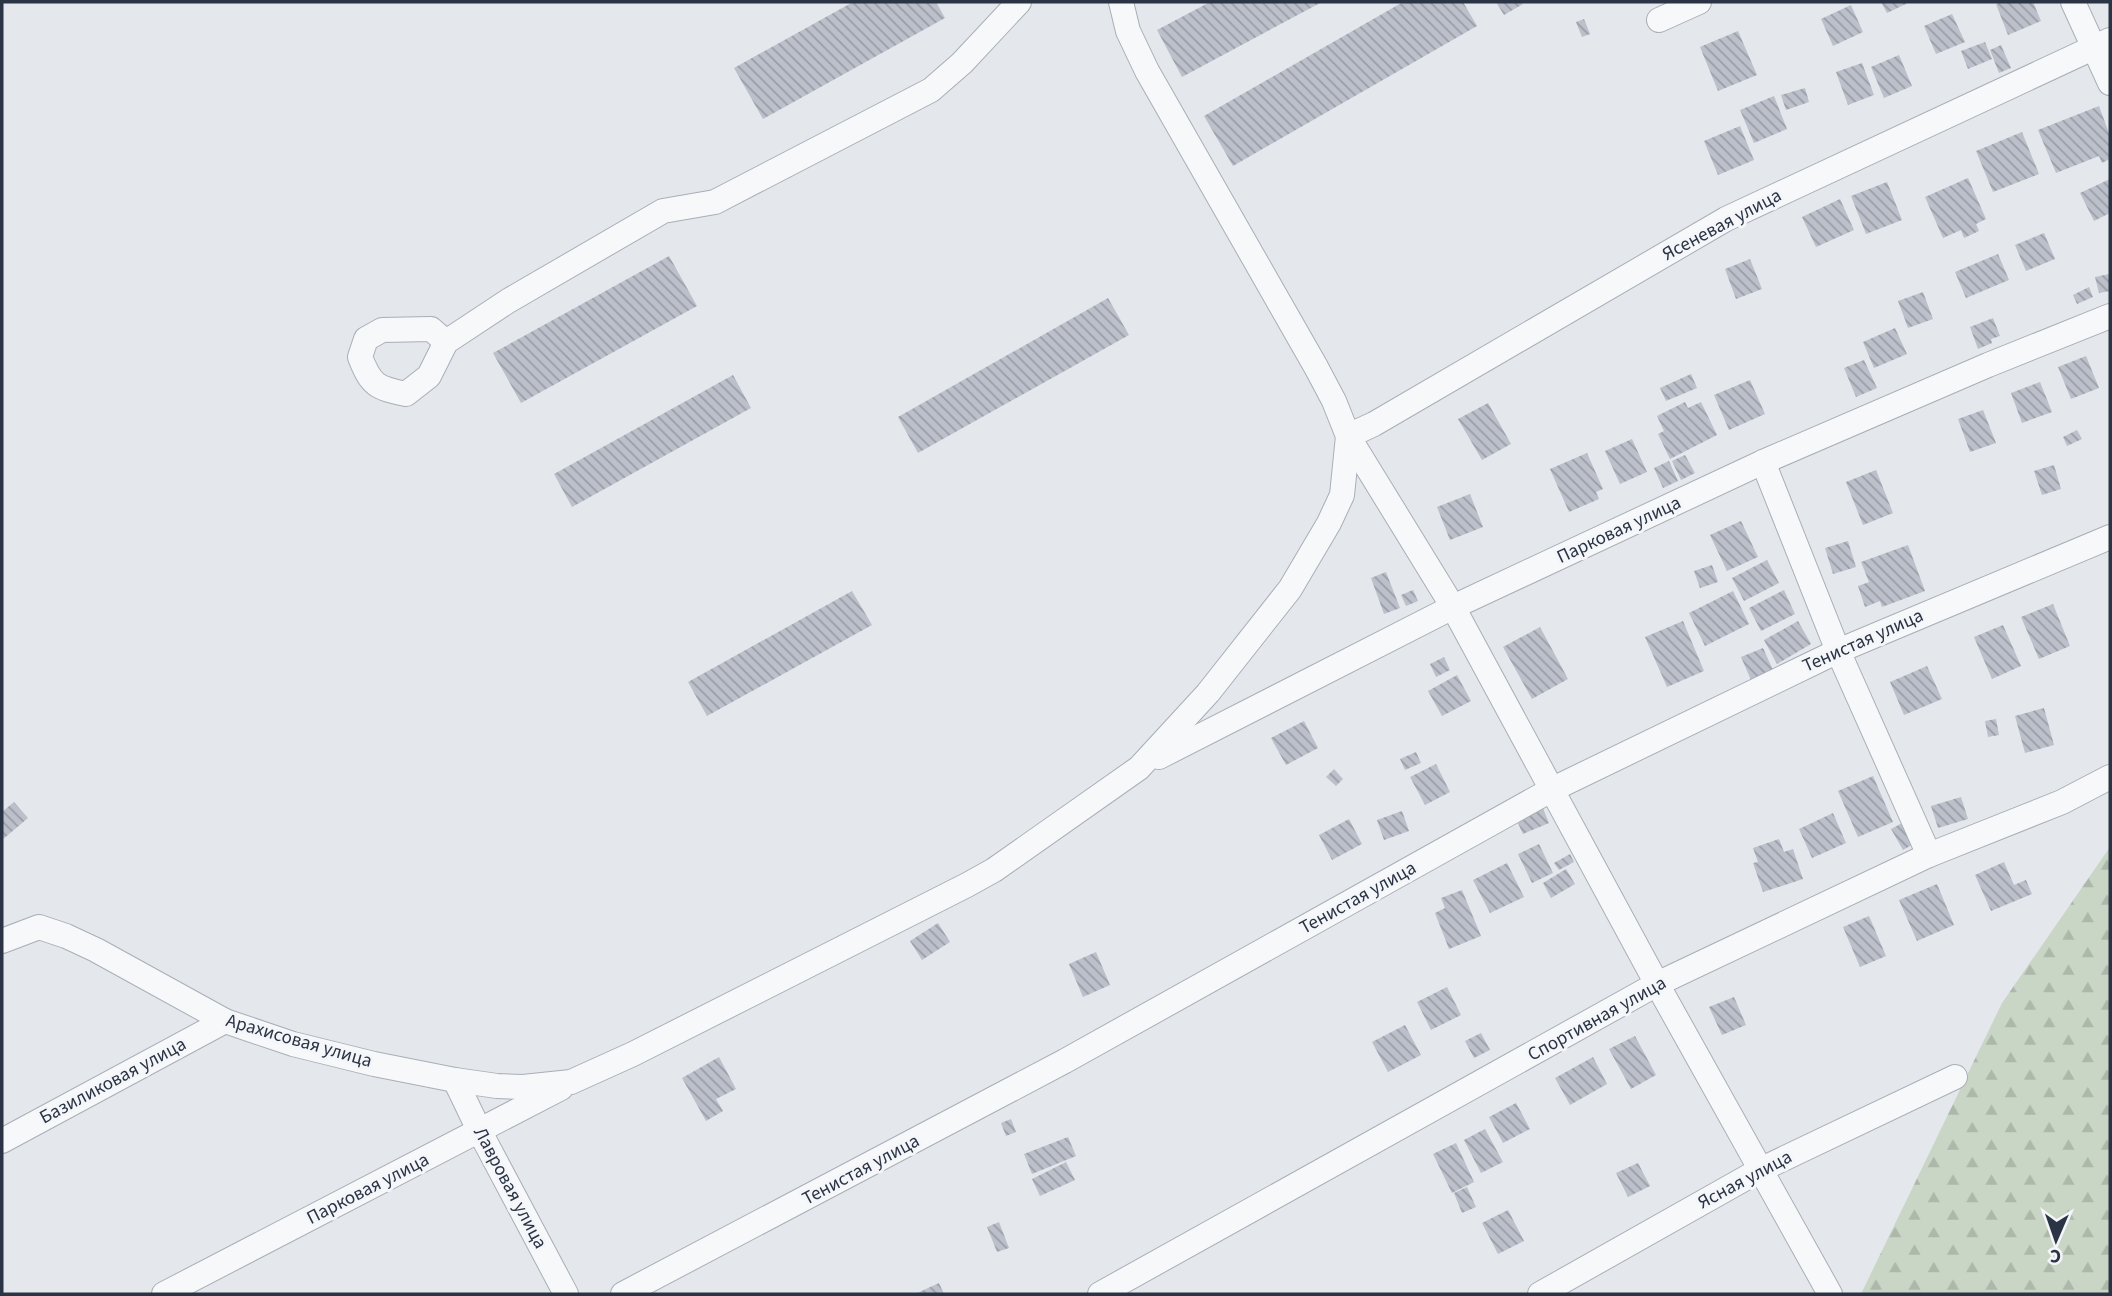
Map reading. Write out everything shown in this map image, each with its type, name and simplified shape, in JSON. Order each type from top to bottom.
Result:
[{"type":"street","points":[[446,342],[508,301],[663,211],[715,202],[931,90],[962,63],[1018,2]]},
{"type":"street","points":[[1121,2],[1129,31],[1147,71],[1316,367],[1348,436],[1452,607],[1657,984],[1830,1294]]},
{"type":"street","points":[[1659,20],[1699,2]]},
{"type":"street","points":[[2073,2],[2102,44],[2110,83]]},
{"type":"street","name":"Ясеневая улица","points":[[1348,436],[1386,417],[1726,219],[2102,44]]},
{"type":"street","name":"Парковая улица","points":[[1139,768],[1452,607],[1763,463],[1988,365],[2110,316]]},
{"type":"street","points":[[571,1082],[633,1055],[967,885],[994,870],[1139,768],[1208,694],[1290,589],[1329,523],[1342,495],[1348,436]]},
{"type":"street","points":[[1763,463],[1838,651],[1929,855]]},
{"type":"street","name":"Тенистая улица","points":[[623,1294],[1065,1061],[1551,790],[1838,651],[2110,537]]},
{"type":"street","name":"Спортивная улица","points":[[1100,1294],[1657,984],[1929,855],[2062,802],[2110,776]]},
{"type":"street","name":"Арахисовая улица","points":[[2,942],[39,927],[66,936],[225,1021],[292,1044],[455,1080],[510,1086],[571,1082]]},
{"type":"street","name":"Базиликовая улица","points":[[2,1141],[225,1021]]},
{"type":"street","name":"Ясная улица","points":[[1540,1294],[1760,1170],[1955,1077]]},
{"type":"street","name":"Лавровая улица","points":[[455,1080],[566,1294]]},
{"type":"street","name":"Парковая улица","points":[[164,1294],[480,1132],[571,1082]]},
{"type":"green space","points":[[2110,847],[2110,1294],[1861,1294],[2002,1003]]},
{"type":"building","points":[[853,2],[936,2],[945,18],[763,119],[734,68]]},
{"type":"building","points":[[1210,2],[1322,2],[1182,77],[1157,30]]},
{"type":"building","points":[[1403,2],[1463,2],[1477,26],[1233,166],[1204,116]]},
{"type":"building","points":[[1496,2],[1521,2],[1523,4],[1504,15]]},
{"type":"building","points":[[1881,2],[1910,2],[1887,13]]},
{"type":"building","points":[[2033,2],[2041,21],[2008,35],[1996,4]]},
{"type":"building","points":[[1851,5],[1863,32],[1833,46],[1821,19]]},
{"type":"building","points":[[1952,14],[1965,42],[1936,54],[1924,26]]},
{"type":"building","points":[[1584,19],[1590,34],[1582,37],[1576,22]]},
{"type":"building","points":[[1738,31],[1757,75],[1718,91],[1700,47]]},
{"type":"building","points":[[1985,42],[1992,59],[1968,69],[1961,51]]},
{"type":"building","points":[[2001,45],[2011,68],[1999,73],[1990,50]]},
{"type":"building","points":[[1899,55],[1912,86],[1884,98],[1871,67]]},
{"type":"building","points":[[1862,63],[1874,95],[1848,105],[1836,72]]},
{"type":"building","points":[[1805,88],[1809,102],[1786,110],[1781,95]]},
{"type":"building","points":[[1774,96],[1787,129],[1754,143],[1740,110]]},
{"type":"building","points":[[2099,106],[2110,136],[2110,159],[2102,163],[2099,156],[2056,173],[2038,130]]},
{"type":"building","points":[[1740,126],[1754,160],[1718,175],[1704,141]]},
{"type":"building","points":[[2022,132],[2039,174],[1993,192],[1976,151]]},
{"type":"building","points":[[1968,178],[1986,219],[1976,224],[1979,231],[1964,238],[1961,230],[1943,238],[1925,197]]},
{"type":"building","points":[[2110,179],[2110,213],[2094,221],[2080,193]]},
{"type":"building","points":[[1887,182],[1902,220],[1866,234],[1851,196]]},
{"type":"building","points":[[1840,199],[1854,230],[1816,247],[1802,217]]},
{"type":"building","points":[[2044,233],[2055,259],[2026,271],[2015,245]]},
{"type":"building","points":[[1998,254],[2009,280],[1966,298],[1955,272]]},
{"type":"building","points":[[669,256],[697,306],[521,403],[493,353]]},
{"type":"building","points":[[1750,259],[1762,289],[1736,299],[1725,269]]},
{"type":"building","points":[[2109,274],[2110,291],[2099,293],[2095,277]]},
{"type":"building","points":[[2089,287],[2093,297],[2077,304],[2073,295]]},
{"type":"building","points":[[1923,292],[1933,319],[1908,328],[1898,301]]},
{"type":"building","points":[[1108,298],[1129,335],[918,453],[898,417]]},
{"type":"building","points":[[1993,318],[2000,336],[1978,349],[1970,327]]},
{"type":"building","points":[[1895,328],[1907,354],[1874,368],[1863,342]]},
{"type":"building","points":[[2086,356],[2099,388],[2071,399],[2058,367]]},
{"type":"building","points":[[1864,360],[1877,388],[1856,397],[1844,368]]},
{"type":"building","points":[[1691,374],[1697,388],[1666,401],[1660,388]]},
{"type":"building","points":[[733,375],[751,408],[572,507],[554,474]]},
{"type":"building","points":[[1750,380],[1765,414],[1729,430],[1714,395]]},
{"type":"building","points":[[2040,382],[2052,412],[2022,423],[2011,393]]},
{"type":"building","points":[[1685,402],[1688,408],[1701,402],[1717,435],[1670,459],[1658,434],[1664,431],[1657,416]]},
{"type":"building","points":[[1488,403],[1511,444],[1482,460],[1458,419]]},
{"type":"building","points":[[1983,410],[1996,443],[1970,452],[1958,419]]},
{"type":"building","points":[[2077,430],[2082,439],[2067,446],[2063,437]]},
{"type":"building","points":[[1632,439],[1647,472],[1620,484],[1605,451]]},
{"type":"building","points":[[1587,453],[1603,489],[1596,492],[1599,499],[1569,512],[1550,469]]},
{"type":"building","points":[[1685,455],[1695,473],[1681,480],[1672,461]]},
{"type":"building","points":[[1669,461],[1678,481],[1663,488],[1654,468]]},
{"type":"building","points":[[2054,465],[2061,489],[2042,495],[2034,471]]},
{"type":"building","points":[[1876,470],[1893,513],[1863,525],[1846,482]]},
{"type":"building","points":[[1470,494],[1483,527],[1450,540],[1437,507]]},
{"type":"building","points":[[1741,521],[1758,557],[1727,571],[1710,535]]},
{"type":"building","points":[[1848,541],[1856,567],[1833,574],[1825,548]]},
{"type":"building","points":[[1908,545],[1925,591],[1882,607],[1880,601],[1865,607],[1858,586],[1869,582],[1861,562]]},
{"type":"building","points":[[1767,560],[1779,583],[1744,601],[1732,578]]},
{"type":"building","points":[[1712,565],[1718,582],[1700,588],[1694,571]]},
{"type":"building","points":[[1386,572],[1400,608],[1384,614],[1371,578]]},
{"type":"building","points":[[1413,590],[1418,601],[1406,606],[1401,595]]},
{"type":"building","points":[[1784,590],[1795,614],[1761,631],[1749,608]]},
{"type":"building","points":[[852,591],[872,625],[707,716],[688,682]]},
{"type":"building","points":[[1733,591],[1749,624],[1705,646],[1689,613]]},
{"type":"building","points":[[2053,604],[2070,646],[2039,659],[2021,617]]},
{"type":"building","points":[[1683,621],[1704,671],[1667,687],[1645,637]]},
{"type":"building","points":[[1798,621],[1811,644],[1777,664],[1764,640]]},
{"type":"building","points":[[2003,625],[2021,666],[1992,679],[1974,637]]},
{"type":"building","points":[[1540,627],[1568,679],[1532,699],[1503,647]]},
{"type":"building","points":[[1763,648],[1773,670],[1751,680],[1741,657]]},
{"type":"building","points":[[1444,657],[1450,670],[1436,677],[1430,664]]},
{"type":"building","points":[[1927,666],[1942,699],[1904,715],[1890,682]]},
{"type":"building","points":[[1457,675],[1471,701],[1442,716],[1428,691]]},
{"type":"building","points":[[2044,708],[2054,745],[2025,753],[2015,716]]},
{"type":"building","points":[[1996,719],[1999,735],[1988,737],[1985,721]]},
{"type":"building","points":[[1304,721],[1318,748],[1286,765],[1271,738]]},
{"type":"building","points":[[1416,752],[1421,763],[1405,770],[1400,759]]},
{"type":"building","points":[[1436,764],[1450,792],[1425,805],[1410,777]]},
{"type":"building","points":[[1334,769],[1343,779],[1336,786],[1326,777]]},
{"type":"building","points":[[1873,776],[1893,822],[1858,837],[1838,791]]},
{"type":"building","points":[[1961,797],[1968,819],[1938,828],[1931,806]]},
{"type":"building","points":[[14,802],[28,818],[2,840],[2,812]]},
{"type":"building","points":[[1542,806],[1549,823],[1523,834],[1515,817]]},
{"type":"building","points":[[1402,811],[1409,831],[1384,840],[1377,820]]},
{"type":"building","points":[[1833,813],[1846,843],[1812,858],[1799,829]]},
{"type":"building","points":[[1349,819],[1362,844],[1332,860],[1319,835]]},
{"type":"building","points":[[1906,821],[1917,842],[1903,850],[1891,829]]},
{"type":"building","points":[[1779,839],[1784,852],[1793,849],[1803,879],[1763,892],[1753,863],[1758,862],[1753,848]]},
{"type":"building","points":[[1539,844],[1553,873],[1532,883],[1518,854]]},
{"type":"building","points":[[1570,854],[1574,862],[1559,870],[1554,863]]},
{"type":"building","points":[[2004,862],[2014,885],[2026,880],[2032,894],[1991,911],[1975,875]]},
{"type":"building","points":[[1507,863],[1524,897],[1490,913],[1473,880]]},
{"type":"building","points":[[1566,869],[1575,884],[1551,898],[1543,883]]},
{"type":"building","points":[[1937,884],[1954,925],[1917,941],[1899,900]]},
{"type":"building","points":[[1462,890],[1481,936],[1449,949],[1435,913],[1445,908],[1441,898]]},
{"type":"building","points":[[1869,916],[1886,956],[1860,967],[1843,927]]},
{"type":"building","points":[[938,923],[950,942],[922,960],[910,941]]},
{"type":"building","points":[[1096,952],[1110,985],[1083,997],[1069,964]]},
{"type":"building","points":[[1447,987],[1461,1015],[1431,1030],[1417,1002]]},
{"type":"building","points":[[1734,997],[1746,1025],[1722,1035],[1709,1007]]},
{"type":"building","points":[[1405,1025],[1421,1055],[1388,1072],[1372,1042]]},
{"type":"building","points":[[1481,1033],[1490,1050],[1474,1058],[1465,1041]]},
{"type":"building","points":[[1635,1036],[1656,1075],[1631,1089],[1609,1049]]},
{"type":"building","points":[[719,1057],[736,1089],[716,1099],[723,1111],[706,1121],[682,1078]]},
{"type":"building","points":[[1593,1057],[1607,1084],[1570,1105],[1555,1078]]},
{"type":"building","points":[[1516,1103],[1530,1129],[1503,1143],[1489,1117]]},
{"type":"building","points":[[1011,1119],[1016,1132],[1006,1136],[1001,1123]]},
{"type":"building","points":[[1485,1129],[1503,1162],[1481,1173],[1464,1140]]},
{"type":"building","points":[[1068,1137],[1076,1156],[1032,1174],[1024,1154]]},
{"type":"building","points":[[1456,1143],[1474,1182],[1452,1193],[1433,1154]]},
{"type":"building","points":[[1066,1162],[1075,1180],[1040,1196],[1032,1179]]},
{"type":"building","points":[[1638,1163],[1650,1186],[1628,1197],[1616,1173]]},
{"type":"building","points":[[1467,1187],[1476,1207],[1462,1213],[1454,1193]]},
{"type":"building","points":[[1508,1210],[1524,1241],[1498,1254],[1482,1223]]},
{"type":"building","points":[[999,1222],[1009,1248],[997,1252],[987,1227]]},
{"type":"building","points":[[939,1283],[944,1294],[915,1294]]}]
